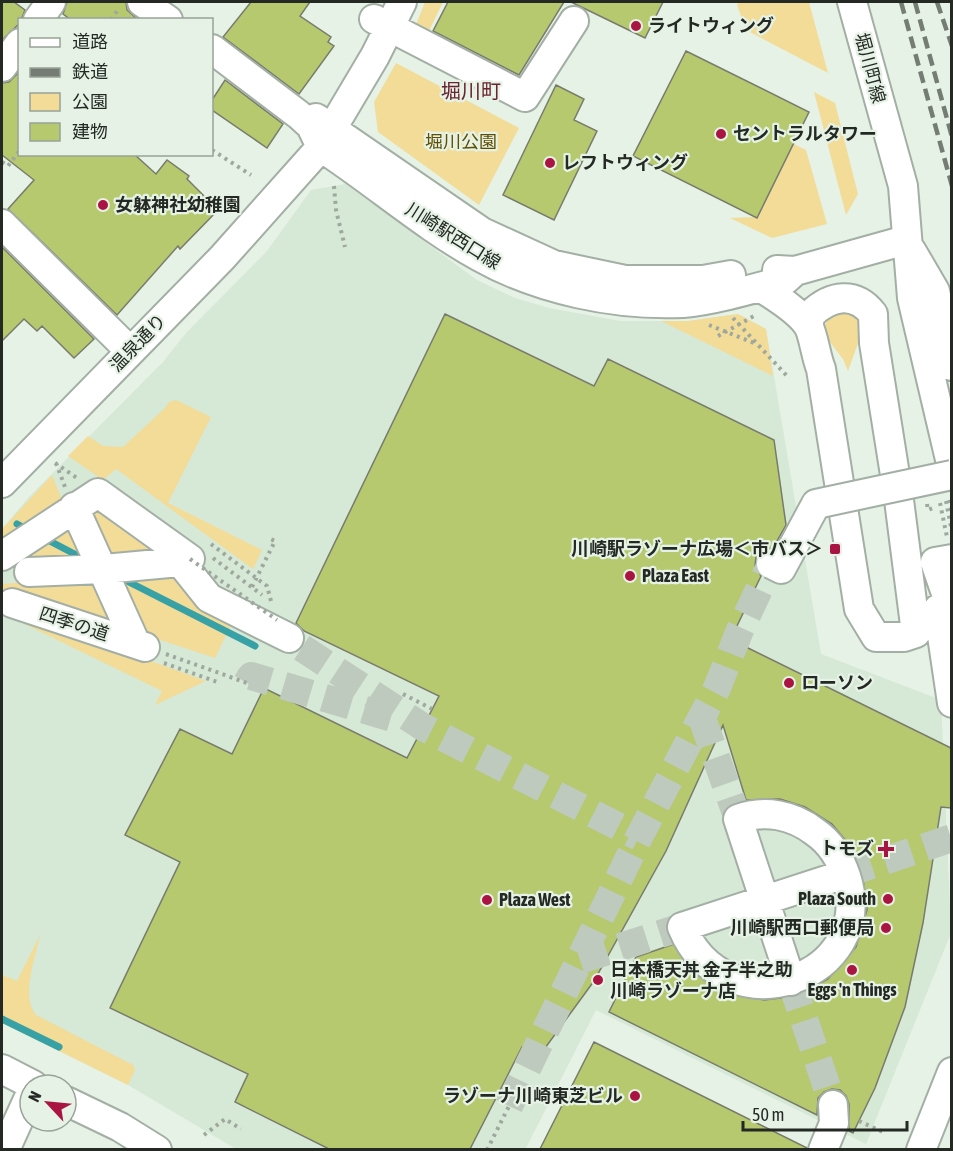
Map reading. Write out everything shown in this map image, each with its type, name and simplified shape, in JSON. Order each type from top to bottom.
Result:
[{"type":"street","points":[[39,18],[51,2]]},
{"type":"street","points":[[142,2],[165,18]]},
{"type":"street","name":"温泉通り","points":[[2,483],[222,258],[273,201],[320,130],[383,16],[402,2]]},
{"type":"street","name":"堀川町線","points":[[852,2],[903,186],[912,298],[945,475]]},
{"type":"street","points":[[383,16],[525,97],[574,21]]},
{"type":"street","points":[[2,67],[18,46]]},
{"type":"street","name":"川崎駅西口線","points":[[213,50],[320,130],[480,257],[564,291],[604,299],[684,303],[906,240]]},
{"type":"street","points":[[2,224],[130,351]]},
{"type":"street","name":"堀川町線","points":[[906,240],[935,291],[951,366]]},
{"type":"street","points":[[774,277],[776,296],[814,316]]},
{"type":"street","points":[[844,297],[866,305],[873,314],[874,343],[899,500],[916,633],[904,637],[876,637],[859,609],[814,316],[832,299],[844,297]]},
{"type":"street","points":[[771,564],[781,569],[816,504],[945,475]]},
{"type":"street","points":[[11,549],[47,525],[78,493],[162,539],[185,560],[209,598],[283,629]]},
{"type":"street","name":"四季の道","points":[[78,493],[104,570],[141,646]]},
{"type":"street","points":[[950,552],[935,562],[950,605],[938,609],[951,703]]},
{"type":"street","points":[[29,572],[104,570],[185,560]]},
{"type":"street","name":"四季の道","points":[[12,603],[141,646]]},
{"type":"street","points":[[791,981],[764,900],[738,819],[750,814],[777,814],[803,822],[825,838],[841,860],[849,886],[849,913],[841,939],[825,960],[803,976],[791,981],[778,985],[751,985],[725,977],[703,961],[682,927],[764,900],[845,874]]},
{"type":"street","points":[[2,1070],[18,1078]]},
{"type":"street","points":[[921,1149],[951,1072]]},
{"type":"street","points":[[823,1149],[834,1124],[833,1105]]},
{"type":"street","points":[[78,1107],[120,1127],[157,1149]]},
{"type":"street","points":[[5,1149],[18,1121]]},
{"type":"path","points":[[213,151],[251,175]]},
{"type":"path","points":[[2,162],[8,166],[18,153]]},
{"type":"path","points":[[334,183],[336,210],[345,247]]},
{"type":"path","points":[[728,313],[788,377]]},
{"type":"path","points":[[718,336],[756,315]]},
{"type":"path","points":[[704,323],[758,345]]},
{"type":"path","points":[[56,462],[78,493]]},
{"type":"path","points":[[945,475],[951,532]]},
{"type":"path","points":[[945,475],[950,552]]},
{"type":"path","points":[[252,587],[275,541],[268,538]]},
{"type":"path","points":[[185,560],[283,629]]},
{"type":"path","points":[[220,683],[142,656],[141,646],[247,683]]},
{"type":"path","points":[[403,694],[432,708]]},
{"type":"path","points":[[487,1149],[509,1106]]},
{"type":"path","points":[[204,1135],[225,1119],[241,1129]]},
{"type":"shaded area","points":[[346,184],[477,280],[515,298],[549,308],[620,321],[688,321],[738,314],[766,329],[821,654],[941,700],[951,933],[866,1144],[596,1010],[525,1150],[236,1149],[128,1085],[2,1022],[2,529],[29,497],[163,362],[186,333],[267,251],[311,190]]},
{"type":"green space","points":[[425,2],[443,2],[429,31],[415,27]]},
{"type":"green space","points":[[739,2],[809,2],[828,73],[746,30],[737,5]]},
{"type":"green space","name":"堀川公園","points":[[396,63],[519,128],[479,205],[378,132],[374,102]]},
{"type":"green space","points":[[814,92],[835,103],[858,194],[846,215]]},
{"type":"green space","points":[[794,144],[806,150],[827,224],[772,238],[730,218],[757,217]]},
{"type":"green space","points":[[848,311],[859,318],[862,332],[848,371],[843,359],[823,333],[831,317]]},
{"type":"green space","points":[[738,314],[766,329],[773,376],[661,321],[688,321]]},
{"type":"green space","points":[[176,400],[211,417],[168,503],[262,550],[253,569],[116,469],[103,480],[68,456],[88,436],[103,446],[123,447],[169,402]]},
{"type":"green space","points":[[52,475],[65,507],[2,549],[2,529]]},
{"type":"green space","points":[[97,499],[164,555],[108,560],[82,508]]},
{"type":"green space","points":[[69,514],[90,563],[2,567]]},
{"type":"green space","points":[[175,571],[232,623],[215,658],[142,634],[114,575]]},
{"type":"green space","points":[[98,577],[121,628],[2,593],[2,584]]},
{"type":"green space","points":[[2,607],[206,681],[155,705],[162,691],[2,613]]},
{"type":"green space","points":[[40,935],[29,987],[31,1007],[36,1015],[133,1065],[135,1070],[128,1085],[2,1023],[2,975],[17,981]]},
{"type":"building","points":[[2,2],[14,2],[25,10],[22,18],[18,18],[18,25],[2,40]]},
{"type":"building","points":[[67,2],[126,2],[127,10],[136,18],[68,18],[63,14]]},
{"type":"building","points":[[251,2],[310,2],[300,16],[331,37],[328,42],[334,46],[299,94],[223,37]]},
{"type":"building","points":[[448,2],[564,2],[519,75],[433,31]]},
{"type":"building","name":"ライトウィング","points":[[571,2],[663,2],[645,38]]},
{"type":"building","name":"セントラルタワー","points":[[686,51],[809,112],[757,218],[633,156]]},
{"type":"building","points":[[18,73],[18,156],[136,156],[156,174],[167,160],[189,176],[187,179],[218,210],[180,249],[178,246],[117,315],[8,209],[34,180],[2,155],[2,83],[9,82]]},
{"type":"building","points":[[225,80],[283,124],[267,148],[213,111],[213,98]]},
{"type":"building","name":"レフトウィング","points":[[556,85],[584,99],[574,120],[597,131],[554,220],[503,195]]},
{"type":"building","points":[[2,247],[94,339],[74,358],[42,326],[37,331],[24,319],[2,341]]},
{"type":"building","points":[[445,314],[594,386],[608,359],[774,440],[786,525],[773,548],[762,550],[756,557],[755,566],[761,576],[736,628],[749,634],[746,647],[951,748],[951,808],[941,807],[923,923],[905,1007],[875,1088],[853,1133],[849,1131],[849,1104],[846,1096],[840,1090],[832,1089],[824,1092],[818,1098],[817,1115],[609,1012],[636,957],[674,944],[694,973],[722,991],[764,1000],[797,996],[828,979],[856,947],[867,910],[862,871],[852,848],[832,824],[805,807],[780,799],[746,800],[723,725],[666,851],[594,981],[540,1055],[522,1047],[470,1149],[329,1149],[235,1102],[248,1074],[110,1008],[180,862],[125,835],[180,729],[232,754],[264,688],[407,758],[439,696],[304,631],[296,623]]},
{"type":"building","name":"ラゾーナ川崎東芝ビル","points":[[594,1042],[807,1148],[807,1149],[540,1149]]},
{"type":"waterway","points":[[17,524],[28,530]]},
{"type":"waterway","points":[[44,538],[84,559]]},
{"type":"waterway","points":[[121,578],[255,646]]},
{"type":"waterway","points":[[2,1019],[59,1047]]},
{"type":"tunnel","points":[[509,1106],[639,837],[717,688],[740,630],[771,564]]},
{"type":"tunnel","points":[[276,622],[273,629],[423,727],[639,837]]},
{"type":"tunnel","points":[[247,683],[251,676],[392,718]]},
{"type":"tunnel","points":[[702,718],[738,819]]},
{"type":"tunnel","points":[[845,874],[952,838]]},
{"type":"tunnel","points":[[580,960],[682,927]]},
{"type":"tunnel","points":[[791,981],[833,1105]]},
{"type":"railway","points":[[901,2],[952,186]]},
{"type":"railway","points":[[915,2],[952,137]]},
{"type":"railway","points":[[937,2],[952,46]]},
{"type":"place","name":"ライトウィング","points":[[636,26]]},
{"type":"place","name":"セントラルタワー","points":[[721,134]]},
{"type":"place","name":"レフトウィング","points":[[550,163]]},
{"type":"place","name":"女躰神社幼稚園","points":[[103,205]]},
{"type":"place","name":"川崎駅ラゾーナ広場＜市バス＞","points":[[835,549]]},
{"type":"place","name":"Plaza East","points":[[630,576]]},
{"type":"place","name":"ローソン","points":[[789,683]]},
{"type":"place","name":"トモズ","points":[[886,849]]},
{"type":"place","name":"Plaza South","points":[[888,899]]},
{"type":"place","name":"Plaza West","points":[[487,900]]},
{"type":"place","name":"川崎駅西口郵便局","points":[[886,928]]},
{"type":"place","name":"Eggs 'n Things","points":[[852,970]]},
{"type":"place","name":"日本橋天丼 金子半之助 川崎ラゾーナ店","points":[[598,980]]},
{"type":"place","name":"ラゾーナ川崎東芝ビル","points":[[635,1096]]},
{"type":"district","name":"堀川町","points":[[471,91]]}]
